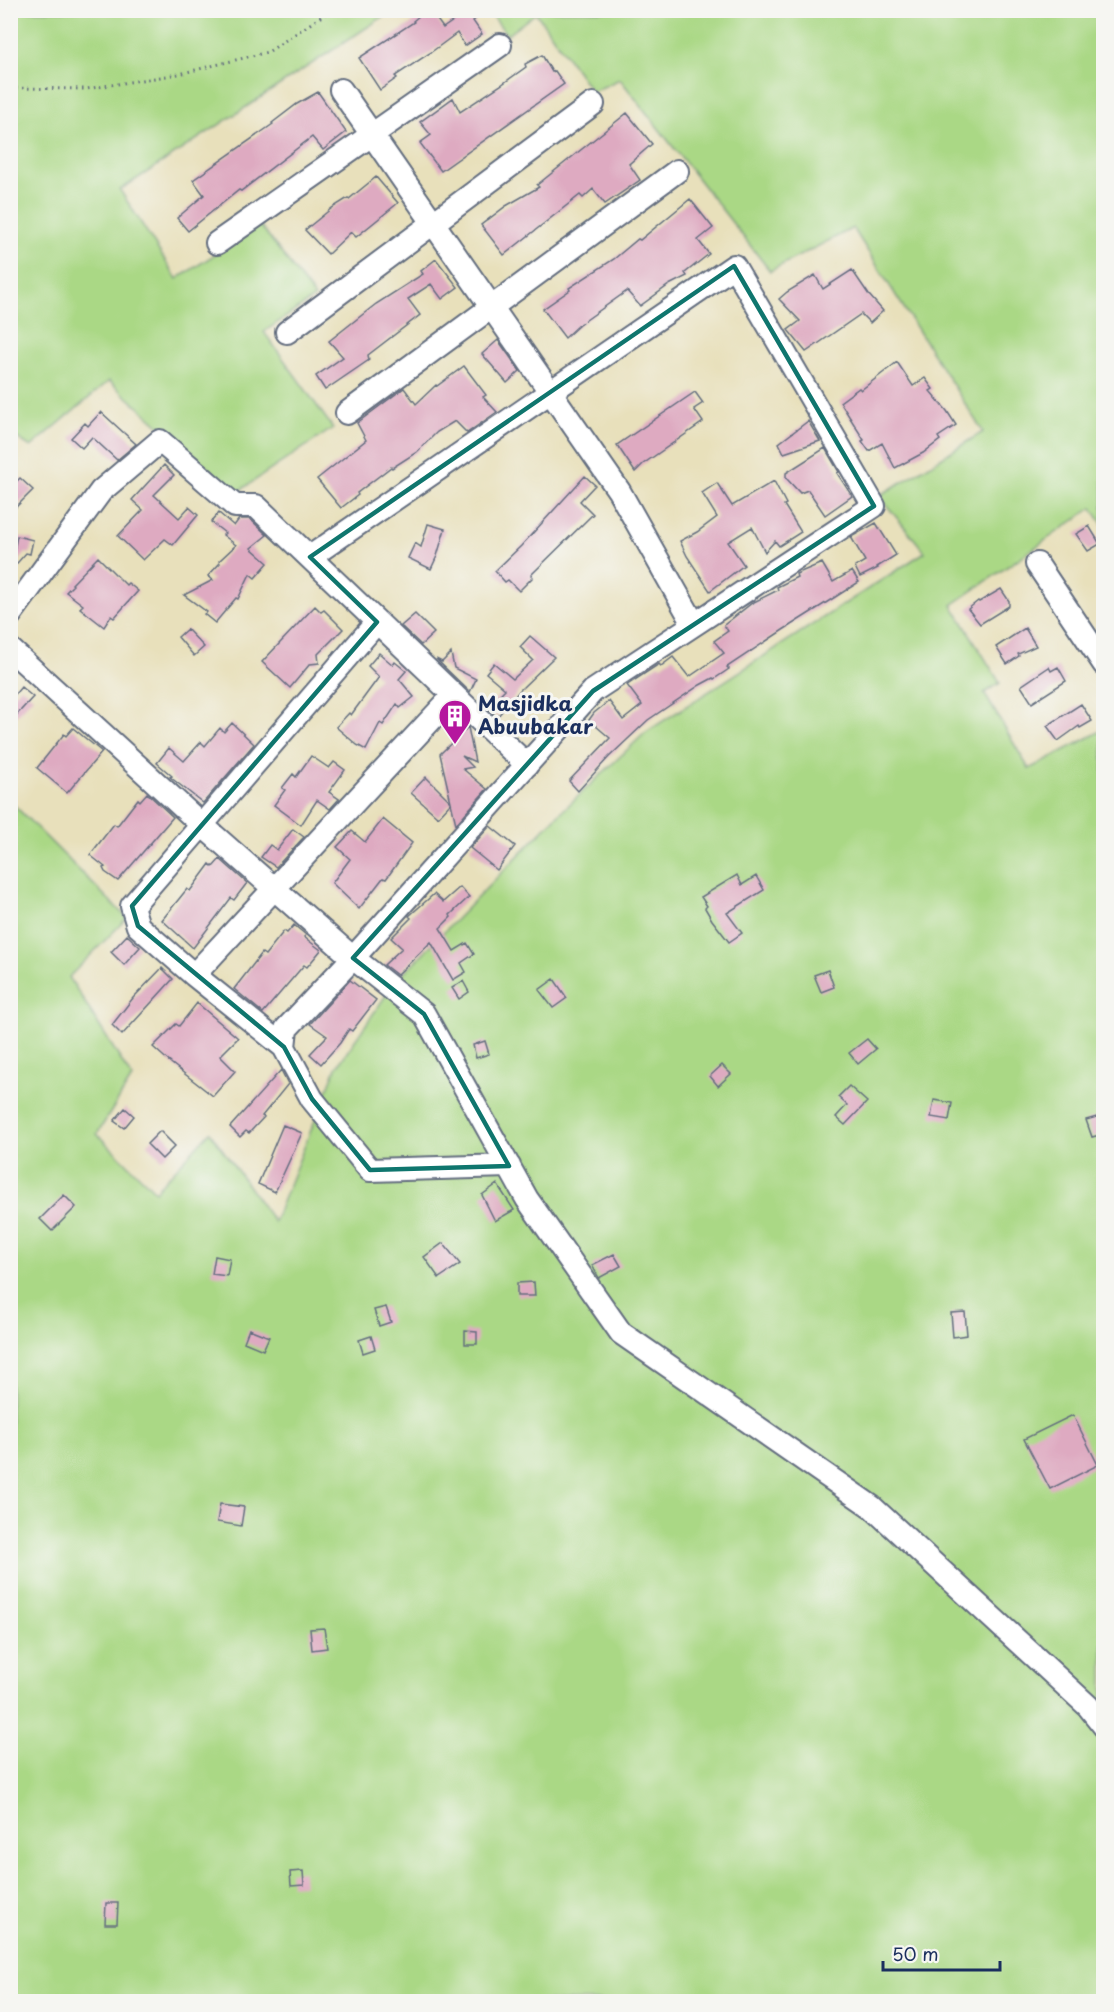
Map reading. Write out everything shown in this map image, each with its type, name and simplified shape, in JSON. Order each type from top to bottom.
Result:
[{"type":"street","points":[[217,243],[500,45]]},
{"type":"street","points":[[341,90],[619,490],[694,624]]},
{"type":"street","points":[[287,332],[592,104]]},
{"type":"street","points":[[347,413],[677,171]]},
{"type":"street","points":[[284,1047],[286,1029],[353,958],[593,691],[874,506],[734,266],[310,557]]},
{"type":"street","points":[[10,615],[101,491],[160,441],[235,506],[256,506],[527,765]]},
{"type":"street","points":[[1037,564],[1104,664]]},
{"type":"street","points":[[377,622],[132,906],[138,926],[194,975],[284,1047],[312,1099],[370,1170],[509,1166]]},
{"type":"street","points":[[10,649],[274,889],[353,958],[424,1014],[527,1199],[621,1333],[872,1507],[1088,1706],[1104,1726]]},
{"type":"street","points":[[194,975],[454,695]]},
{"type":"path","points":[[10,88],[86,89],[179,74],[268,52],[332,10]]},
{"type":"highlighted area","points":[[734,266],[874,506],[593,691],[353,958],[424,1014],[509,1166],[370,1170],[312,1099],[284,1047],[138,926],[132,906],[377,622],[310,557]]},
{"type":"green space","points":[[10,11],[392,11],[120,190],[177,279],[260,225],[315,297],[264,332],[333,428],[236,493],[109,381],[31,447],[11,434]]},
{"type":"green space","points":[[489,11],[1103,11],[1103,525],[1092,508],[952,605],[1000,683],[984,693],[1029,769],[1103,730],[1103,2001],[11,2001],[10,801],[127,918],[69,977],[132,1078],[97,1134],[155,1191],[210,1132],[274,1222],[336,1068],[395,982],[556,817],[646,732],[925,552],[879,496],[983,432],[853,228],[770,271],[620,79],[592,92],[536,13],[507,35]]},
{"type":"building","points":[[426,10],[430,10],[443,28],[469,10],[474,10],[478,17],[473,21],[482,34],[465,46],[457,33],[395,76],[397,78],[380,90],[359,58],[414,22]]},
{"type":"building","points":[[542,55],[552,72],[555,71],[564,84],[441,171],[420,143],[431,135],[420,122],[453,98],[460,112],[526,67],[525,64]]},
{"type":"building","points":[[318,92],[346,132],[323,150],[312,137],[241,191],[239,190],[188,231],[177,218],[204,195],[193,180],[273,124],[297,104]]},
{"type":"building","points":[[627,113],[652,144],[629,164],[640,180],[605,204],[593,189],[583,198],[580,195],[504,255],[481,225],[506,206],[539,187],[537,185]]},
{"type":"building","points":[[376,177],[398,203],[356,237],[351,232],[328,254],[305,230]]},
{"type":"building","points":[[690,199],[713,228],[698,240],[709,254],[685,273],[687,276],[669,285],[640,306],[627,291],[579,325],[565,338],[543,309],[570,290],[569,288],[614,259],[638,239],[640,240]]},
{"type":"building","points":[[436,259],[458,287],[442,299],[431,284],[408,299],[420,315],[368,355],[369,360],[325,390],[316,376],[343,357],[329,341],[376,304],[423,274],[421,271]]},
{"type":"building","points":[[852,270],[883,311],[870,323],[861,314],[806,352],[788,330],[800,321],[779,299],[815,275],[823,289]]},
{"type":"building","points":[[498,340],[520,371],[507,383],[482,354]]},
{"type":"building","points":[[897,362],[913,386],[925,378],[933,389],[930,391],[956,425],[938,437],[940,440],[923,453],[895,468],[882,443],[869,451],[840,402],[859,388],[861,390]]},
{"type":"building","points":[[464,366],[486,395],[483,397],[497,412],[467,433],[455,421],[437,432],[417,452],[391,467],[341,508],[317,479],[366,440],[357,423],[404,388],[416,404],[436,385]]},
{"type":"building","points":[[695,392],[703,403],[694,409],[703,422],[635,472],[617,445]]},
{"type":"building","points":[[101,412],[136,444],[117,460],[92,437],[82,448],[71,438],[85,423],[88,426]]},
{"type":"building","points":[[808,421],[820,441],[784,453],[779,443]]},
{"type":"building","points":[[825,448],[852,496],[825,515],[808,490],[800,493],[786,478],[786,473]]},
{"type":"building","points":[[164,465],[174,475],[154,495],[179,518],[189,507],[198,515],[173,545],[165,539],[143,560],[118,536],[143,510],[132,500]]},
{"type":"building","points":[[585,476],[595,485],[580,501],[593,514],[531,575],[533,577],[519,591],[508,580],[505,582],[495,571]]},
{"type":"building","points":[[20,478],[33,490],[10,513],[10,488]]},
{"type":"building","points":[[774,481],[786,504],[784,505],[801,532],[779,546],[775,541],[765,552],[752,527],[728,542],[744,565],[710,591],[680,541],[717,517],[702,493],[717,483],[732,506]]},
{"type":"building","points":[[219,513],[234,526],[239,519],[250,519],[267,535],[251,548],[268,563],[255,578],[250,574],[238,599],[236,598],[215,623],[204,614],[207,612],[184,595],[213,580],[208,576],[220,563],[219,561],[236,545],[211,522]]},
{"type":"building","points":[[876,523],[896,555],[860,577],[855,567],[865,561],[851,537]]},
{"type":"building","points":[[428,524],[445,529],[431,569],[408,558],[415,543],[421,547]]},
{"type":"building","points":[[1089,526],[1100,544],[1088,551],[1076,534]]},
{"type":"building","points":[[17,536],[33,540],[30,554],[26,553],[10,571]]},
{"type":"building","points":[[98,557],[126,585],[128,583],[138,591],[114,618],[111,616],[104,627],[80,608],[83,605],[66,592]]},
{"type":"building","points":[[822,563],[833,582],[852,571],[859,582],[727,667],[729,669],[714,679],[700,685],[648,720],[578,791],[569,781],[610,738],[589,720],[594,713],[609,701],[623,720],[642,705],[627,685],[673,657],[689,677],[724,653],[714,641],[728,631],[724,625],[752,603],[797,577],[796,574]]},
{"type":"building","points":[[1001,589],[1009,601],[1009,606],[980,624],[968,609]]},
{"type":"building","points":[[315,606],[321,612],[324,610],[343,629],[318,654],[319,663],[310,664],[290,688],[262,662]]},
{"type":"building","points":[[415,614],[434,633],[421,645],[401,626]]},
{"type":"building","points":[[1025,628],[1036,646],[1018,654],[1019,656],[1007,664],[996,647]]},
{"type":"building","points":[[187,629],[204,647],[194,656],[178,637]]},
{"type":"building","points":[[530,636],[554,657],[521,689],[497,717],[487,708],[505,689],[486,673],[494,663],[513,679],[533,660],[520,647]]},
{"type":"building","points":[[379,653],[393,665],[395,662],[406,671],[399,679],[414,697],[400,708],[397,704],[383,725],[380,723],[366,750],[336,727],[349,713],[351,715],[379,677],[368,666]]},
{"type":"building","points":[[451,653],[454,668],[476,679],[470,692],[436,659],[442,662]]},
{"type":"building","points":[[1049,667],[1051,671],[1058,667],[1066,681],[1032,703],[1021,686]]},
{"type":"building","points":[[21,687],[33,697],[10,722],[10,700]]},
{"type":"building","points":[[1081,704],[1092,721],[1080,728],[1079,726],[1058,741],[1047,726]]},
{"type":"building","points":[[232,723],[254,744],[203,803],[170,777],[172,776],[157,763],[169,748],[184,761],[201,742],[205,746],[220,728],[224,732]]},
{"type":"building","points":[[468,727],[475,762],[462,756],[473,767],[463,769],[487,789],[456,824],[451,803],[438,817],[411,793],[426,777],[451,802],[440,754]]},
{"type":"building","points":[[73,728],[102,752],[67,793],[37,768],[64,734],[66,736]]},
{"type":"building","points":[[311,756],[329,768],[334,762],[345,770],[329,792],[339,799],[330,809],[317,800],[301,825],[274,805],[285,790],[282,788],[293,774],[296,777]]},
{"type":"building","points":[[147,793],[173,817],[118,881],[105,872],[103,868],[105,867],[90,855],[114,824],[117,826],[138,799],[140,801]]},
{"type":"building","points":[[383,819],[412,843],[386,879],[383,878],[359,909],[332,883],[350,859],[337,847],[352,831],[365,842]]},
{"type":"building","points":[[490,826],[515,846],[497,870],[470,848]]},
{"type":"building","points":[[293,829],[304,837],[276,867],[261,857],[270,845],[277,850]]},
{"type":"building","points":[[220,859],[247,883],[234,900],[231,898],[193,948],[162,920],[187,889],[190,891],[210,864],[213,867]]},
{"type":"building","points":[[737,875],[742,885],[756,876],[764,890],[727,913],[742,933],[729,942],[712,920],[701,897]]},
{"type":"building","points":[[460,887],[469,897],[440,928],[454,951],[467,943],[474,954],[461,963],[466,972],[453,980],[431,942],[397,975],[384,965],[402,948],[391,938],[411,918],[409,916],[434,894],[443,902]]},
{"type":"building","points":[[294,925],[306,935],[304,937],[321,950],[307,967],[304,965],[263,1013],[234,989],[262,953],[265,955],[284,931],[287,933]]},
{"type":"building","points":[[127,935],[140,947],[124,965],[111,952]]},
{"type":"building","points":[[162,968],[173,979],[122,1035],[112,1025],[133,998]]},
{"type":"building","points":[[828,970],[834,987],[821,992],[814,975]]},
{"type":"building","points":[[554,979],[567,998],[553,1008],[539,990]]},
{"type":"building","points":[[350,980],[376,1000],[352,1031],[349,1029],[321,1064],[310,1054],[327,1036],[310,1024]]},
{"type":"building","points":[[463,981],[469,992],[459,999],[452,988]]},
{"type":"building","points":[[197,1003],[238,1038],[220,1056],[235,1071],[213,1096],[153,1047],[176,1024],[179,1026]]},
{"type":"building","points":[[867,1039],[876,1049],[858,1064],[849,1053]]},
{"type":"building","points":[[485,1041],[489,1054],[476,1058],[473,1045]]},
{"type":"building","points":[[722,1065],[731,1074],[718,1086],[710,1076]]},
{"type":"building","points":[[281,1070],[288,1084],[262,1116],[264,1117],[249,1133],[246,1131],[240,1137],[230,1127]]},
{"type":"building","points":[[849,1086],[867,1102],[845,1125],[836,1117],[847,1105],[838,1097]]},
{"type":"building","points":[[934,1100],[952,1103],[949,1120],[931,1117]]},
{"type":"building","points":[[125,1108],[134,1116],[124,1128],[114,1121]]},
{"type":"building","points":[[1104,1115],[1104,1134],[1092,1137],[1086,1120]]},
{"type":"building","points":[[283,1125],[302,1133],[275,1192],[258,1184]]},
{"type":"building","points":[[160,1131],[175,1146],[162,1159],[147,1144]]},
{"type":"building","points":[[497,1184],[514,1210],[495,1221],[482,1195]]},
{"type":"building","points":[[64,1195],[76,1207],[52,1231],[40,1219]]},
{"type":"building","points":[[443,1243],[460,1264],[439,1278],[424,1257]]},
{"type":"building","points":[[614,1254],[621,1266],[599,1278],[592,1265]]},
{"type":"building","points":[[215,1256],[230,1259],[227,1276],[212,1274]]},
{"type":"building","points":[[534,1282],[535,1296],[517,1296],[517,1283]]},
{"type":"building","points":[[386,1307],[391,1322],[379,1326],[374,1310]]},
{"type":"building","points":[[965,1312],[967,1335],[953,1337],[951,1313]]},
{"type":"building","points":[[249,1329],[269,1337],[263,1350],[244,1342]]},
{"type":"building","points":[[465,1331],[477,1332],[477,1344],[465,1344]]},
{"type":"building","points":[[371,1336],[375,1349],[363,1353],[359,1340]]},
{"type":"building","points":[[1073,1415],[1098,1465],[1050,1489],[1024,1439]]},
{"type":"building","points":[[220,1504],[244,1507],[241,1526],[217,1522]]},
{"type":"building","points":[[324,1628],[327,1648],[312,1650],[310,1629]]},
{"type":"building","points":[[303,1871],[304,1885],[291,1886],[290,1872]]},
{"type":"building","points":[[106,1903],[118,1903],[117,1924],[105,1924]]},
{"type":"place","name":"Masjidka Abuubakar","points":[[455,745]]}]
